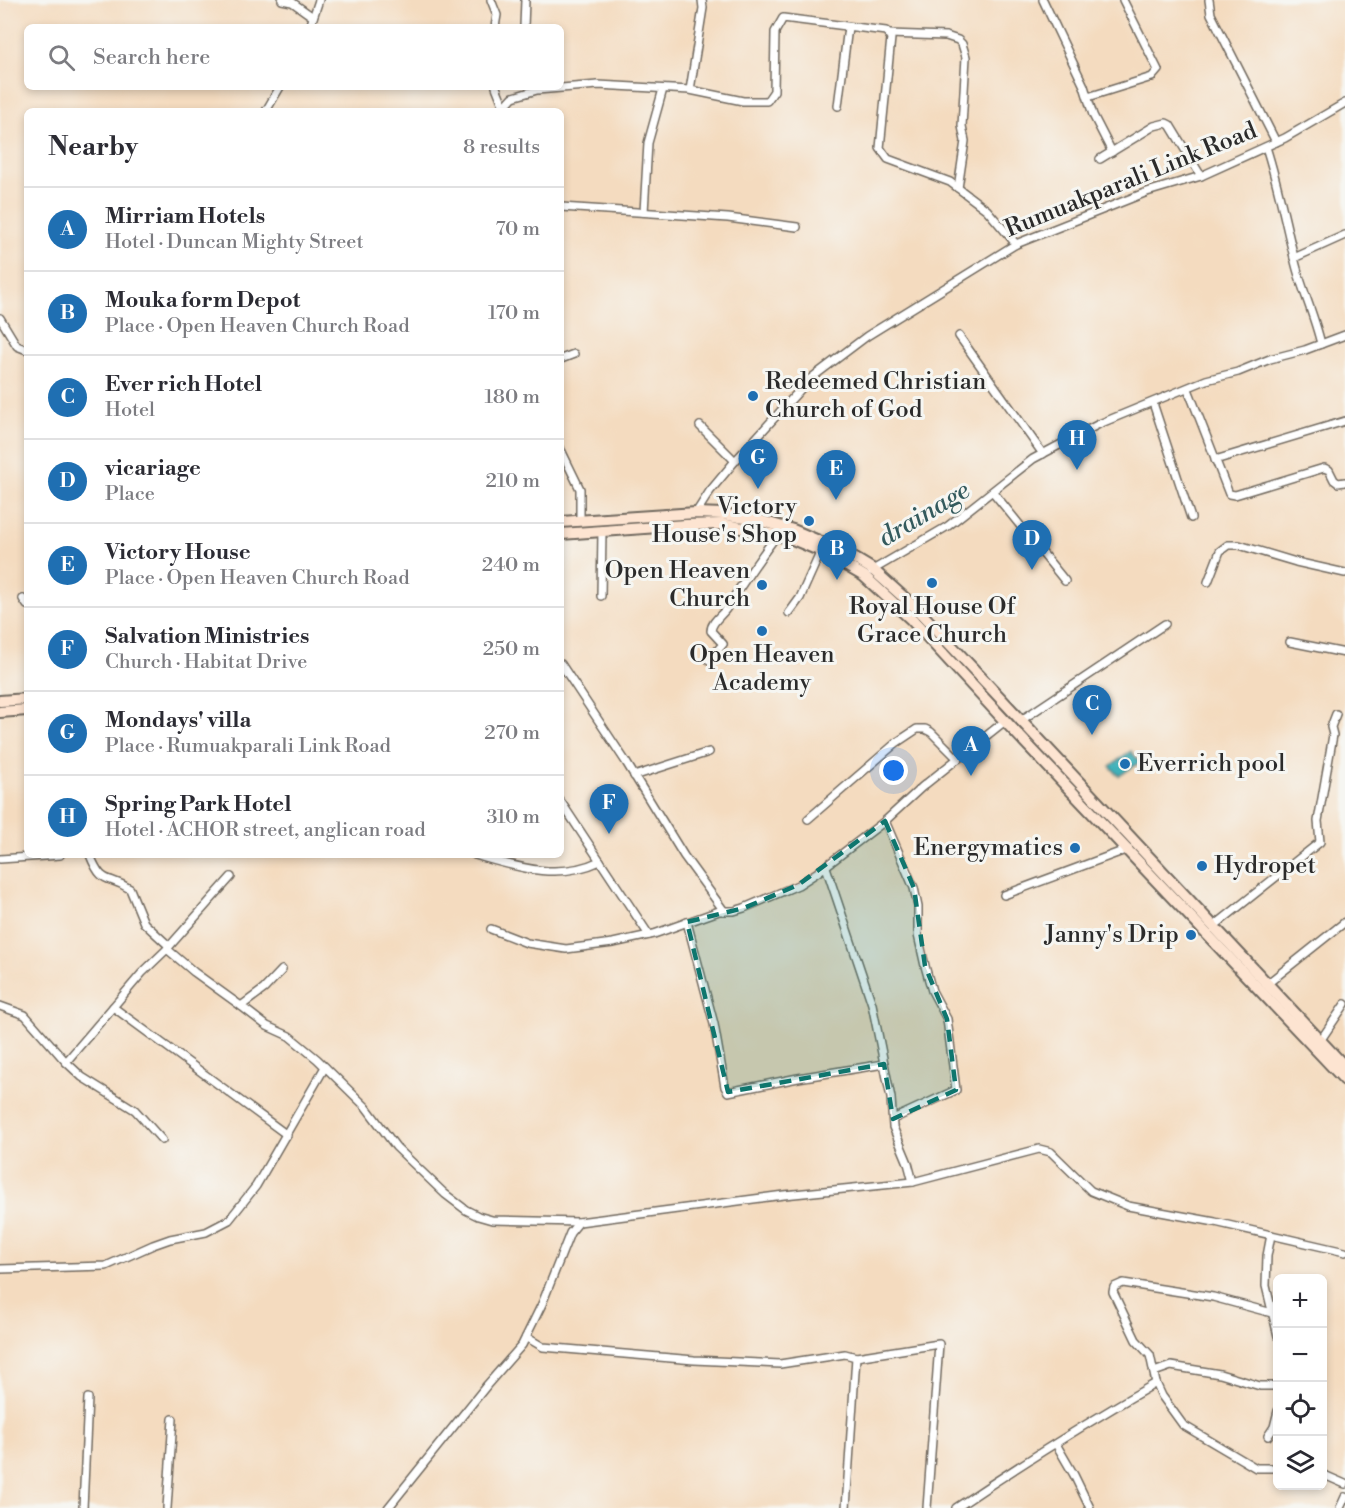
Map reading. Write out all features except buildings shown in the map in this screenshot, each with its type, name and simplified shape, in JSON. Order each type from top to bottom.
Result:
[{"type":"main road","points":[[564,522],[696,513],[723,514],[762,521],[793,530],[842,551],[919,611],[1345,1067]]},
{"type":"main road","points":[[564,534],[722,524],[790,538],[868,573],[1005,722],[1345,1080]]},
{"type":"main road","points":[[0,701],[24,699]]},
{"type":"main road","points":[[0,712],[24,710]]},
{"type":"street","points":[[282,0],[292,2],[314,17]]},
{"type":"street","points":[[311,24],[319,0]]},
{"type":"street","points":[[491,0],[497,15],[496,24]]},
{"type":"street","points":[[524,24],[525,0]]},
{"type":"street","points":[[690,90],[703,8],[702,0]]},
{"type":"street","points":[[1043,0],[1088,97],[1093,115],[1112,152]]},
{"type":"street","points":[[1088,97],[1152,78],[1156,74],[1156,66],[1123,0]]},
{"type":"street","points":[[1209,0],[1211,14],[1276,142]]},
{"type":"street","points":[[564,88],[598,85],[663,88],[690,90],[742,101],[767,101],[774,91],[775,32],[783,18],[886,31],[890,34],[946,36],[962,44],[966,57],[962,126],[965,141],[958,188]]},
{"type":"street","points":[[838,106],[848,27]]},
{"type":"street","points":[[890,34],[880,148],[888,159],[950,182],[987,210],[1016,244]]},
{"type":"street","points":[[645,212],[648,143],[663,88]]},
{"type":"street","points":[[268,108],[278,90]]},
{"type":"street","points":[[496,90],[504,108]]},
{"type":"street","points":[[505,108],[513,97],[522,91],[537,90]]},
{"type":"street","name":"Rumuakparali Link Road","points":[[696,513],[710,491],[735,461],[810,379],[867,336],[1016,244],[1147,192],[1201,176],[1276,142],[1345,103]]},
{"type":"street","points":[[1100,159],[1154,126],[1166,123],[1170,125],[1201,176]]},
{"type":"street","points":[[1266,147],[1284,207],[1294,258],[1321,344]]},
{"type":"street","points":[[564,207],[728,218],[797,227]]},
{"type":"street","points":[[1294,258],[1345,235]]},
{"type":"street","points":[[0,318],[18,346],[24,349]]},
{"type":"street","points":[[868,573],[948,526],[1043,454],[1098,424],[1206,380],[1238,372],[1270,359],[1305,350],[1345,335]]},
{"type":"street","points":[[958,336],[1043,454]]},
{"type":"street","points":[[564,358],[574,354]]},
{"type":"street","points":[[1188,389],[1229,494],[1235,495],[1324,468],[1329,470],[1338,483],[1345,482]]},
{"type":"street","points":[[1153,403],[1191,519]]},
{"type":"street","points":[[1215,460],[1345,421]]},
{"type":"street","points":[[700,426],[735,461]]},
{"type":"street","points":[[564,456],[580,489],[580,520]]},
{"type":"street","points":[[993,492],[1065,581]]},
{"type":"street","points":[[601,596],[602,531]]},
{"type":"street","points":[[709,660],[723,644],[711,631],[712,625],[777,535]]},
{"type":"street","points":[[1208,582],[1220,551],[1228,546],[1239,545],[1296,562],[1345,573]]},
{"type":"street","points":[[789,613],[800,598],[821,551]]},
{"type":"street","points":[[1020,721],[1165,624]]},
{"type":"street","points":[[1290,642],[1345,653]]},
{"type":"street","points":[[564,669],[678,846],[724,911]]},
{"type":"street","points":[[1214,927],[1320,842],[1318,821],[1333,735],[1331,727],[1336,714]]},
{"type":"street","points":[[491,929],[527,943],[566,949],[613,943],[648,935],[724,911],[744,908],[798,885],[826,867],[1005,722]]},
{"type":"street","points":[[808,819],[896,743],[917,729],[931,732],[958,759]]},
{"type":"street","points":[[634,776],[709,752]]},
{"type":"street","points":[[564,807],[648,935]]},
{"type":"street","points":[[885,821],[914,888],[918,907],[918,935],[933,991],[947,1019],[956,1088],[954,1093],[892,1119]]},
{"type":"street","points":[[1004,895],[1128,849]]},
{"type":"street","points":[[0,859],[24,857]]},
{"type":"street","points":[[91,858],[103,878],[130,889],[144,923],[168,948],[194,972],[267,1026],[289,1036],[325,1067],[366,1107],[396,1147],[412,1163],[445,1194],[478,1216],[492,1220],[579,1222],[784,1195],[913,1182],[1039,1149],[1051,1152],[1091,1191],[1128,1206],[1215,1222],[1345,1252]]},
{"type":"street","points":[[486,858],[522,868],[555,872],[579,869],[600,861]]},
{"type":"street","points":[[826,867],[872,1004],[891,1098],[893,1126],[913,1182]]},
{"type":"street","points":[[66,1062],[112,1006],[168,948],[231,877]]},
{"type":"street","points":[[687,922],[703,990],[714,1024],[728,1092],[884,1064]]},
{"type":"street","points":[[1267,984],[1345,922]]},
{"type":"street","points":[[241,1006],[282,970]]},
{"type":"street","points":[[1320,1041],[1345,1004]]},
{"type":"street","points":[[0,1006],[25,1015],[82,1077],[135,1110],[162,1140]]},
{"type":"street","points":[[112,1006],[287,1135]]},
{"type":"street","points":[[0,1269],[106,1266],[153,1245],[206,1232],[229,1220],[256,1186],[325,1067]]},
{"type":"street","points":[[388,1508],[522,1345],[542,1304],[570,1233],[579,1222]]},
{"type":"street","points":[[1271,1235],[1266,1275],[1276,1328]]},
{"type":"street","points":[[1272,1313],[1213,1297],[1123,1283],[1114,1287],[1113,1292],[1136,1340],[1150,1355],[1156,1383],[1183,1425],[1256,1468],[1273,1468]]},
{"type":"street","points":[[526,1337],[543,1347],[694,1360],[780,1364],[845,1354],[856,1357],[939,1344],[927,1508]]},
{"type":"street","points":[[846,1508],[856,1357]]},
{"type":"street","points":[[1154,1372],[1171,1366],[1220,1374],[1260,1386],[1273,1386]]},
{"type":"street","points":[[956,1508],[1079,1427],[1156,1383]]},
{"type":"street","points":[[83,1508],[87,1398]]},
{"type":"street","points":[[167,1508],[173,1419]]},
{"type":"street","points":[[1268,1436],[1273,1428]]},
{"type":"street","points":[[1056,1444],[1089,1508]]},
{"type":"street","points":[[1327,1476],[1345,1484]]},
{"type":"street","points":[[1340,1508],[1345,1497]]},
{"type":"highlighted area","points":[[885,821],[914,888],[925,966],[947,1019],[956,1090],[893,1119],[884,1064],[728,1092],[687,922],[744,908],[798,885]]},
{"type":"water","name":"Everrich pool","points":[[1131,751],[1140,762],[1119,776],[1110,766]]},
{"type":"place","name":"Redeemed Christian Church of God","points":[[753,396]]},
{"type":"place","name":"Spring Park Hotel","points":[[1077,470]]},
{"type":"place","name":"Mondays' villa","points":[[758,489]]},
{"type":"place","name":"Victory House","points":[[836,500]]},
{"type":"place","name":"Victory House's Shop","points":[[809,521]]},
{"type":"place","name":"vicariage","points":[[1032,570]]},
{"type":"place","name":"Mouka form Depot","points":[[837,580]]},
{"type":"place","name":"Royal House Of Grace Church","points":[[932,583]]},
{"type":"place","name":"Open Heaven Church","points":[[762,585]]},
{"type":"place","name":"Open Heaven Academy","points":[[762,631]]},
{"type":"place","name":"Ever rich Hotel","points":[[1092,735]]},
{"type":"place","name":"Everrich pool","points":[[1125,764]]},
{"type":"place","name":"Mirriam Hotels","points":[[971,776]]},
{"type":"place","name":"Salvation Ministries","points":[[609,834]]},
{"type":"place","name":"Energymatics","points":[[1075,848]]},
{"type":"place","name":"Hydropet","points":[[1202,866]]},
{"type":"place","name":"Janny's Drip","points":[[1191,935]]},
{"type":"water label","name":"drainage","points":[[924,514]]}]
